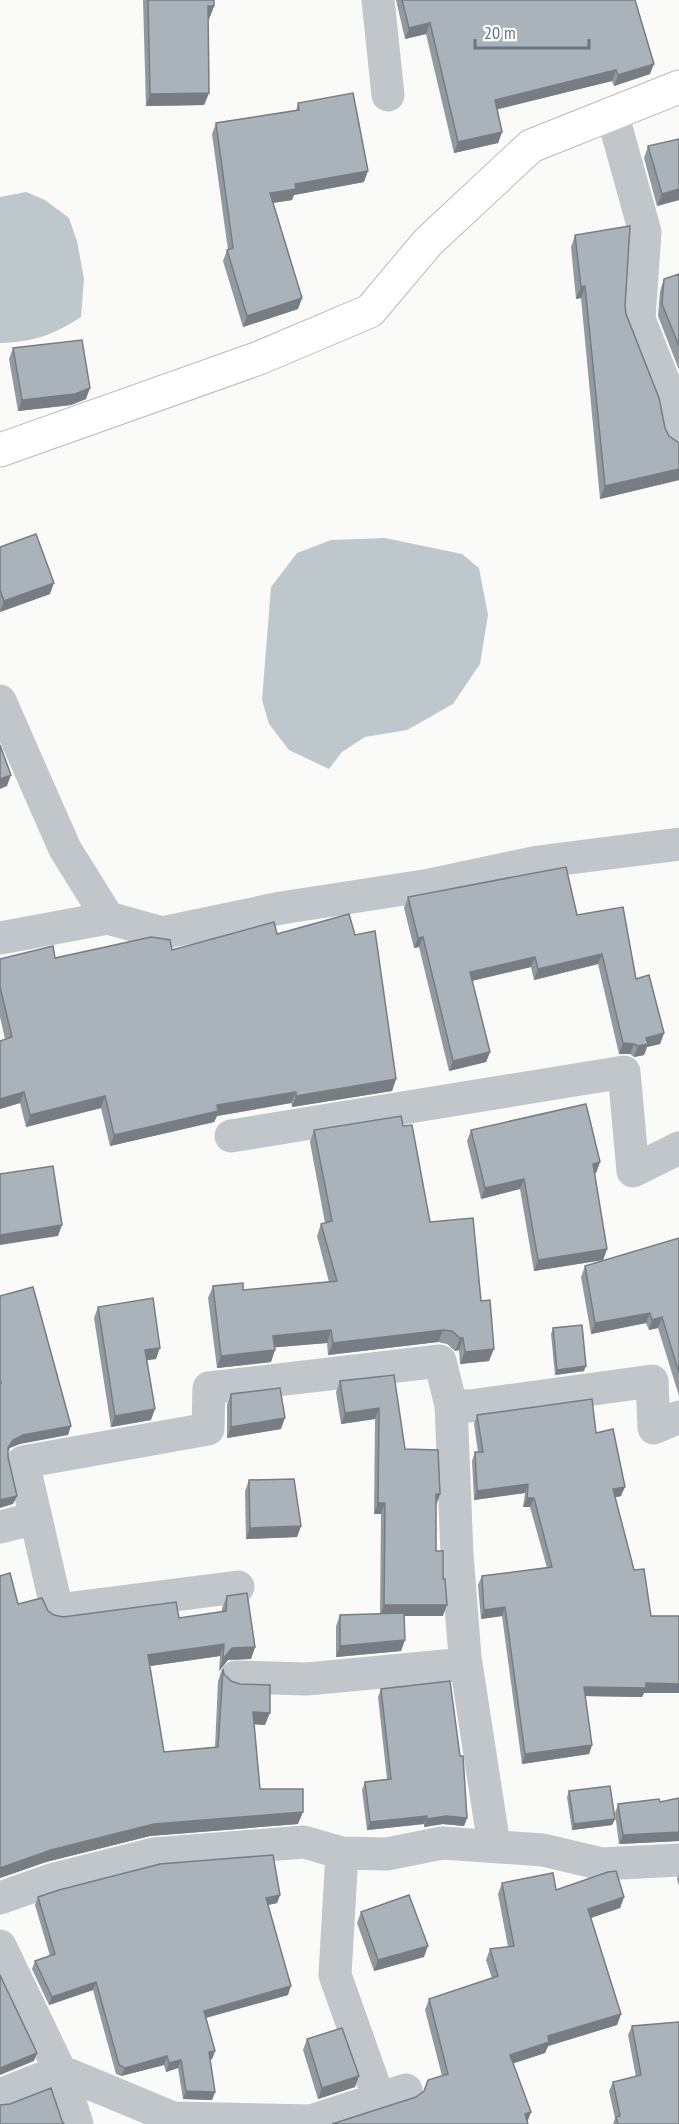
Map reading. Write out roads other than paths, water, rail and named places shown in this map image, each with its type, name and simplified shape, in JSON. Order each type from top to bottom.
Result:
[{"type":"street","points":[[378,0],[388,94]]},
{"type":"street","points":[[0,450],[259,358],[370,311],[429,242],[531,146],[679,87]]},
{"type":"street","points":[[612,113],[645,232],[639,319],[673,405],[679,436]]},
{"type":"street","points":[[0,701],[65,849],[108,918]]},
{"type":"street","points":[[0,938],[108,918],[162,933],[281,908],[430,885],[538,862],[679,844]]},
{"type":"street","points":[[231,1136],[624,1072],[633,1172],[679,1148]]},
{"type":"street","points":[[238,1587],[57,1610],[23,1462],[208,1430],[209,1388],[440,1361],[451,1405],[457,1554],[466,1664],[494,1845]]},
{"type":"street","points":[[451,1405],[470,1406],[652,1381],[654,1428],[679,1417]]},
{"type":"street","points":[[0,1527],[36,1518]]},
{"type":"street","points":[[236,1677],[308,1679],[466,1664]]},
{"type":"street","points":[[0,1898],[51,1880],[154,1854],[304,1842],[342,1853],[387,1854],[442,1843],[543,1850],[602,1864],[679,1860]]},
{"type":"street","points":[[0,2095],[60,2071],[173,2118],[311,2121],[393,2095],[335,1975],[342,1853]]},
{"type":"street","points":[[0,1946],[60,2071],[77,2124]]}]
